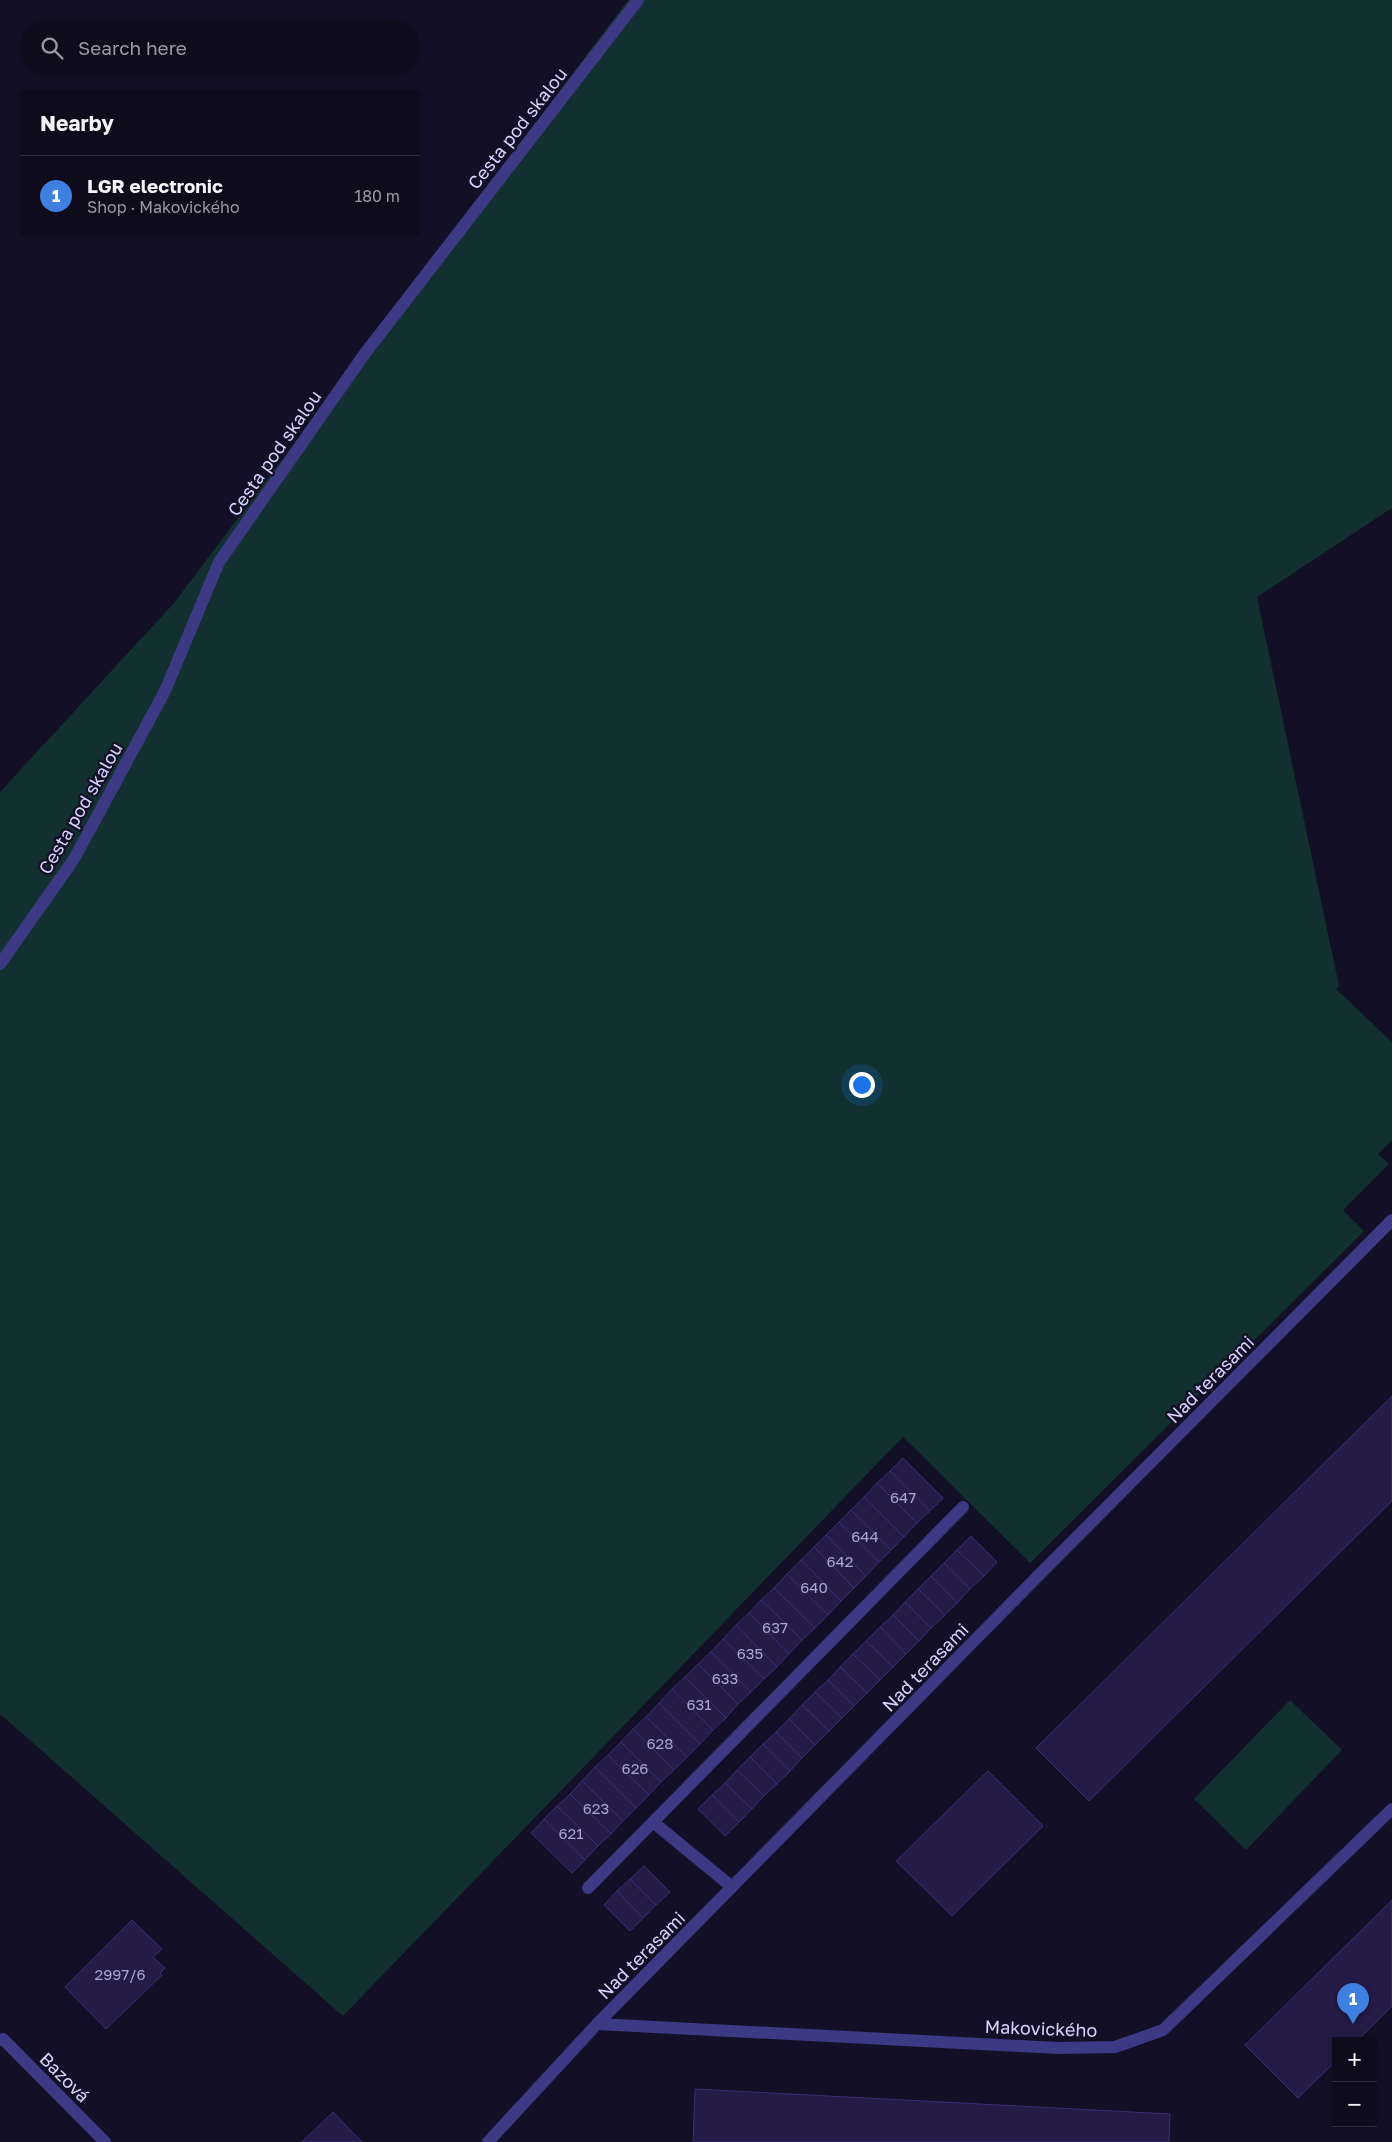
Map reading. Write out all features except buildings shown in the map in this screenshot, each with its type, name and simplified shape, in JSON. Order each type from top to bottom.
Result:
[{"type":"street","name":"Cesta pod skalou","points":[[0,964],[74,860],[165,690],[219,562],[363,356],[638,0]]},
{"type":"street","name":"Nad terasami","points":[[488,2142],[597,2024],[1392,1220]]},
{"type":"street","points":[[588,1888],[963,1507]]},
{"type":"street","name":"Makovického","points":[[597,2024],[1058,2048],[1115,2047],[1163,2030],[1392,1809]]},
{"type":"street","points":[[652,1822],[732,1887]]},
{"type":"street","name":"Bazová","points":[[0,2040],[3,2039],[105,2142]]},
{"type":"green space","points":[[628,0],[1392,0],[1392,508],[1257,597],[1339,986],[1336,989],[1392,1042],[1392,1140],[1378,1154],[1389,1164],[1343,1210],[1364,1231],[1030,1563],[903,1437],[343,2016],[0,1714],[0,792],[174,603]]},
{"type":"green space","points":[[1290,1700],[1342,1750],[1246,1850],[1194,1799]]},
{"type":"place","name":"LGR electronic","points":[[1353,2024]]}]
